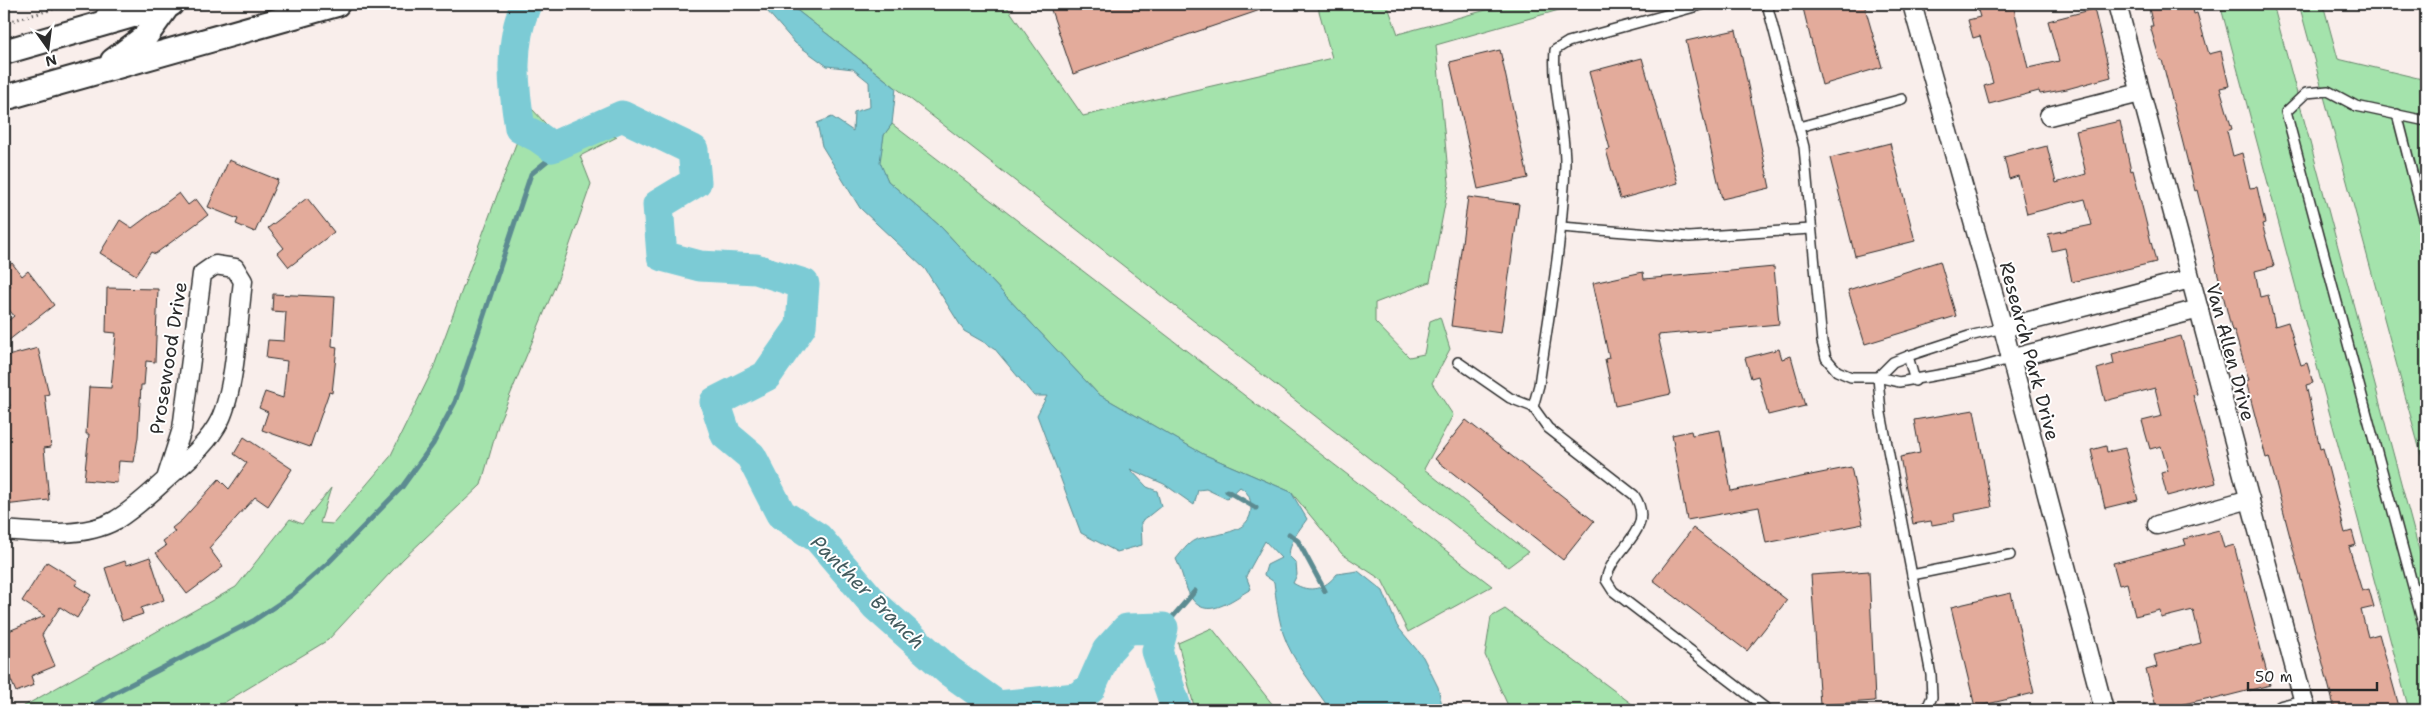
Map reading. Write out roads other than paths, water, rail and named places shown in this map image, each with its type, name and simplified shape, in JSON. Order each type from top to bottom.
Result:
[{"type":"main road","points":[[4,52],[169,4]]},
{"type":"main road","points":[[99,71],[145,37],[169,4]]},
{"type":"main road","points":[[4,98],[337,4]]},
{"type":"street","name":"Research Park Drive","points":[[1912,4],[2003,328],[2104,710]]},
{"type":"street","name":"Van Allen Drive","points":[[2117,4],[2305,707]]},
{"type":"street","points":[[2049,116],[2140,93]]},
{"type":"street","name":"Prosewood Drive","points":[[4,530],[52,532],[88,530],[115,520],[141,503],[200,448],[220,420],[229,390],[243,281],[235,268],[215,265],[202,274],[182,430],[166,479]]},
{"type":"street","points":[[2003,328],[2190,279]]},
{"type":"street","points":[[2010,359],[2198,309]]},
{"type":"street","points":[[2157,525],[2250,500]]},
{"type":"street","points":[[2282,710],[2305,707]]},
{"type":"lane","points":[[95,25],[107,4]]},
{"type":"lane","points":[[1533,407],[1539,385],[1561,226],[1565,164],[1563,131],[1554,65],[1556,50],[1568,42],[1705,4]]},
{"type":"lane","points":[[1766,4],[1804,147],[1822,342],[1826,358],[1837,371],[1851,377],[1878,376],[1899,382],[1915,381],[2010,359]]},
{"type":"lane","points":[[2426,120],[2356,106],[2328,91],[2306,93],[2286,112],[2426,635]]},
{"type":"lane","points":[[1799,127],[1902,99]]},
{"type":"lane","points":[[2397,114],[2426,228]]},
{"type":"lane","points":[[1561,226],[1689,237],[1811,228]]},
{"type":"lane","points":[[1926,710],[1932,697],[1931,675],[1881,413],[1878,376],[1892,362],[1969,336],[2003,328]]},
{"type":"lane","points":[[1908,356],[1915,381]]},
{"type":"lane","points":[[1458,362],[1510,398],[1533,407],[1548,428],[1634,495],[1641,505],[1642,515],[1639,528],[1608,567],[1606,580],[1613,591],[1768,710]]},
{"type":"lane","points":[[1912,575],[2010,555]]},
{"type":"water","points":[[761,4],[789,4],[896,88],[892,124],[884,135],[880,162],[888,181],[940,226],[1098,394],[1203,454],[1291,492],[1307,519],[1291,545],[1289,556],[1296,563],[1297,575],[1293,583],[1305,588],[1317,588],[1327,583],[1337,574],[1358,571],[1383,591],[1397,626],[1423,657],[1438,687],[1443,710],[1330,710],[1298,663],[1283,633],[1274,582],[1264,575],[1267,565],[1281,558],[1265,541],[1246,576],[1251,589],[1216,607],[1200,606],[1193,600],[1176,559],[1192,541],[1230,532],[1246,523],[1250,516],[1251,503],[1247,493],[1240,487],[1227,499],[1206,489],[1198,490],[1194,505],[1164,484],[1130,469],[1147,487],[1157,491],[1161,506],[1141,522],[1142,545],[1117,552],[1081,533],[1037,415],[1047,396],[1034,396],[994,348],[964,331],[925,269],[860,208],[822,146],[817,123],[832,117],[853,131],[854,112],[870,107],[869,82],[853,69],[827,66],[795,43]]},
{"type":"waterway","name":"Panther Branch","points":[[526,4],[517,34],[514,65],[514,81],[520,128],[552,147],[622,116],[693,150],[696,182],[658,205],[662,256],[700,266],[756,269],[804,284],[801,326],[766,376],[715,402],[726,435],[751,456],[781,514],[818,538],[876,606],[949,671],[998,706],[1076,698],[1090,689],[1107,651],[1127,629],[1163,628],[1157,651],[1177,710]]},
{"type":"waterway","points":[[86,710],[114,693],[253,621],[292,595],[328,563],[402,487],[433,444],[455,402],[531,174],[548,160],[552,147]]},
{"type":"waterway","points":[[1227,491],[1256,508]]},
{"type":"waterway","points":[[1289,534],[1298,541],[1325,591]]},
{"type":"waterway","points":[[1163,628],[1195,591]]}]
